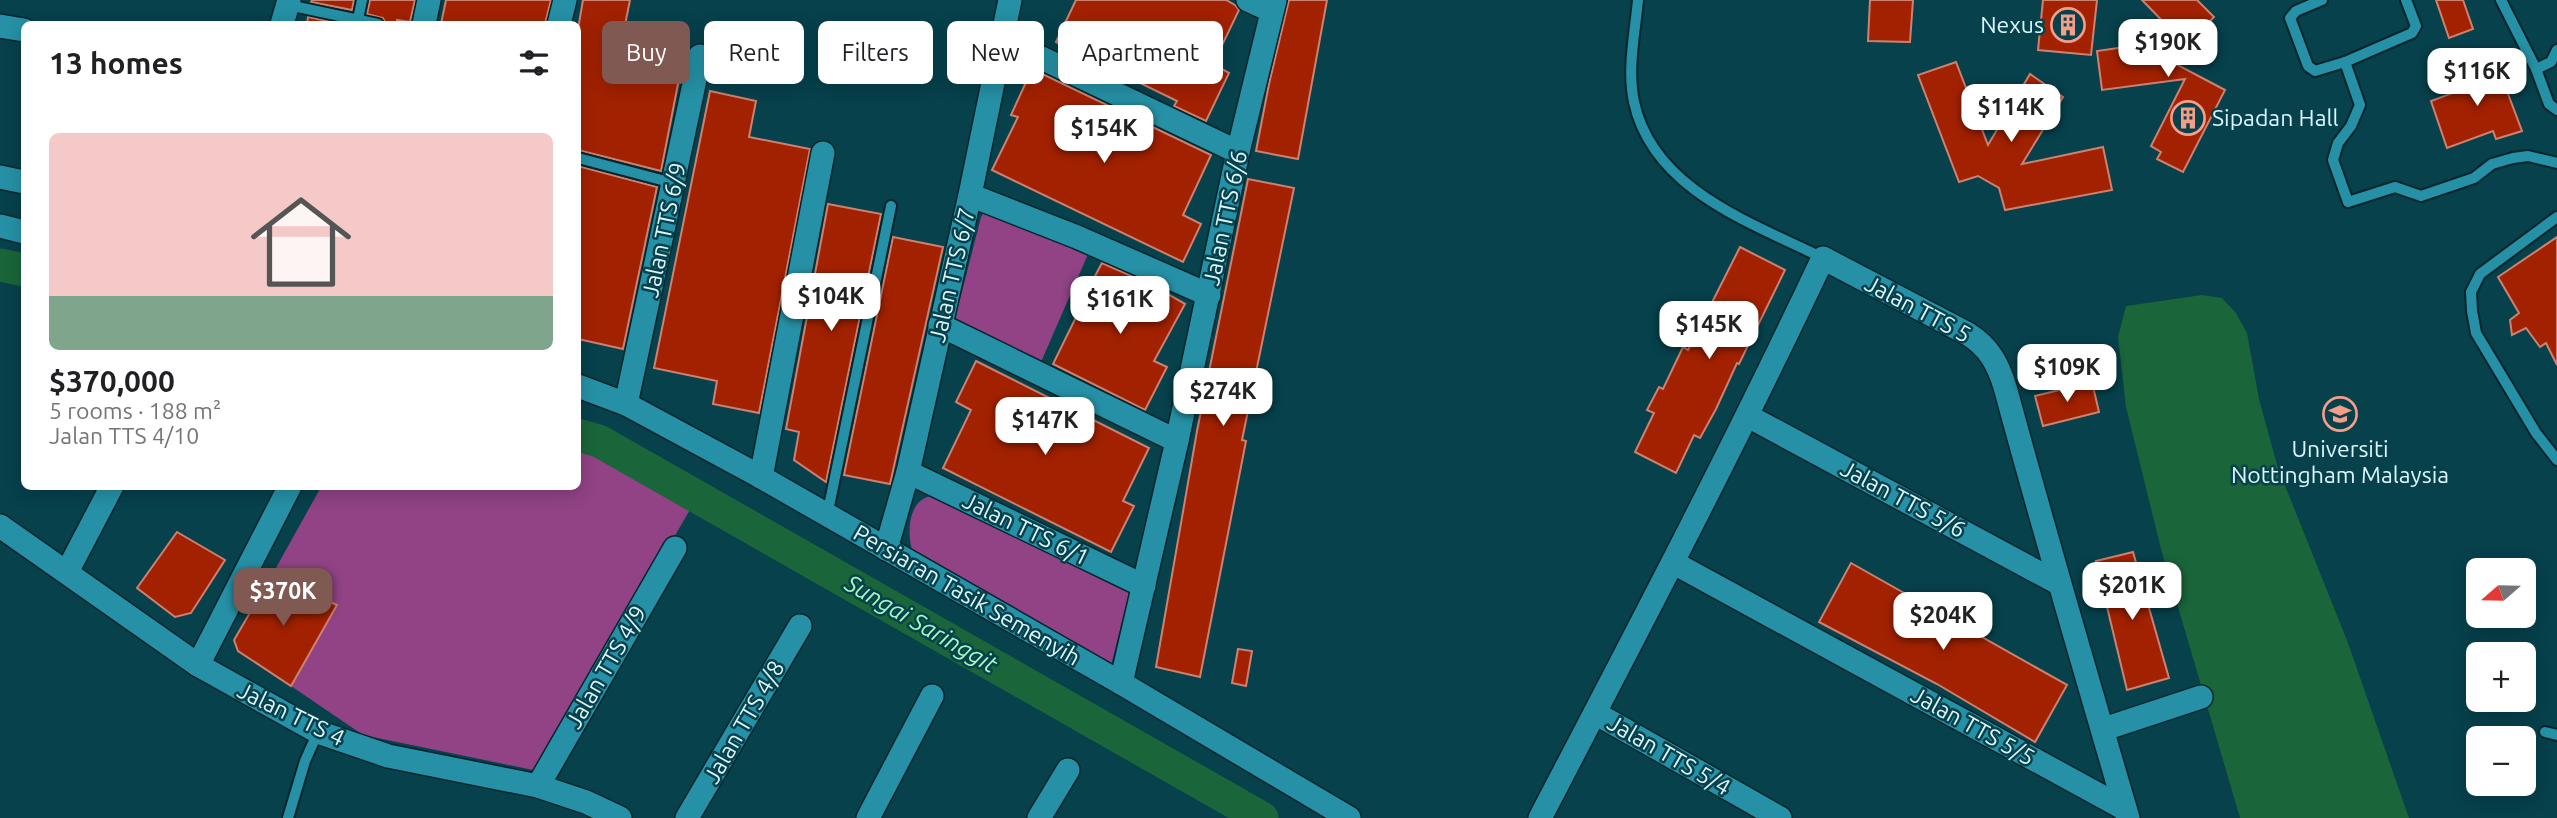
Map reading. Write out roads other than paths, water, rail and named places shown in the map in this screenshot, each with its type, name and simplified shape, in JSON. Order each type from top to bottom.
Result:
[{"type":"street","points":[[425,21],[429,0]]},
{"type":"street","points":[[560,21],[565,0]]},
{"type":"street","name":"Jalan TTS 6/7","points":[[1006,21],[1010,0]]},
{"type":"street","points":[[1248,0],[1273,6]]},
{"type":"street","name":"Jalan TTS 6/6","points":[[1121,683],[1177,441],[1238,152],[1273,6]]},
{"type":"street","points":[[0,26],[21,30]]},
{"type":"street","name":"Jalan TTS 6/9","points":[[626,404],[700,56]]},
{"type":"street","points":[[1044,59],[1238,152]]},
{"type":"street","name":"Jalan TTS 6/7","points":[[886,549],[908,471],[993,84]]},
{"type":"street","points":[[761,477],[823,153]]},
{"type":"street","points":[[0,177],[21,181]]},
{"type":"street","points":[[970,195],[1077,237],[1209,295]]},
{"type":"street","points":[[0,226],[21,231]]},
{"type":"street","points":[[1540,818],[1674,563],[1823,258]]},
{"type":"street","name":"Jalan TTS 5","points":[[1823,258],[1968,334],[1987,349],[2002,378],[2058,583],[2104,729],[2126,813]]},
{"type":"street","points":[[940,325],[1177,441]]},
{"type":"street","name":"Persiaran Tasik Semenyih","points":[[581,387],[626,404],[761,477],[1121,683],[1349,818]]},
{"type":"street","name":"Jalan TTS 5/6","points":[[1748,416],[2058,583]]},
{"type":"street","name":"Jalan TTS 6/1","points":[[908,471],[1144,586]]},
{"type":"street","points":[[67,572],[110,490]]},
{"type":"street","points":[[198,665],[288,490]]},
{"type":"street","name":"Jalan TTS 4","points":[[0,526],[198,665],[318,732],[388,756],[538,786],[586,802],[621,818]]},
{"type":"street","name":"Jalan TTS 4/9","points":[[538,786],[675,548]]},
{"type":"street","name":"Jalan TTS 5/5","points":[[1674,563],[2126,813]]},
{"type":"street","name":"Jalan TTS 4/8","points":[[687,818],[800,626]]},
{"type":"street","points":[[868,818],[932,696]]},
{"type":"street","points":[[2104,729],[2201,697]]},
{"type":"street","name":"Jalan TTS 5/4","points":[[1595,713],[1780,818]]},
{"type":"street","points":[[1040,818],[1068,770]]},
{"type":"lane","points":[[357,21],[362,0]]},
{"type":"lane","name":"Jalan TTS 5","points":[[1638,0],[1631,73],[1634,100],[1644,130],[1663,161],[1685,183],[1726,210],[1823,258]]},
{"type":"lane","points":[[2322,0],[2296,11],[2290,18],[2308,66],[2315,71],[2346,62],[2412,33],[2416,26],[2406,0]]},
{"type":"lane","points":[[2501,0],[2536,69],[2549,104],[2557,110]]},
{"type":"lane","points":[[286,10],[351,21]]},
{"type":"lane","points":[[2536,69],[2551,62],[2557,50]]},
{"type":"lane","points":[[2346,62],[2360,105],[2351,126],[2338,143],[2333,160],[2348,202],[2395,187],[2421,196],[2474,178],[2492,164],[2513,158],[2528,156],[2557,163]]},
{"type":"lane","points":[[581,159],[674,183]]},
{"type":"lane","points":[[827,516],[891,206]]},
{"type":"lane","points":[[2557,217],[2480,274],[2471,292],[2476,333],[2536,433],[2557,460]]},
{"type":"lane","points":[[289,818],[305,761],[318,732]]},
{"type":"lane","points":[[2545,732],[2557,735]]},
{"type":"waterway","name":"Sungai Saringgit","points":[[0,265],[21,269]]},
{"type":"waterway","name":"Sungai Saringgit","points":[[581,436],[599,441],[1262,818]]},
{"type":"place","name":"Nexus","points":[[2068,25]]},
{"type":"place","name":"Sipadan Hall","points":[[2188,118]]},
{"type":"place","name":"Universiti Nottingham Malaysia","points":[[2340,414]]}]
